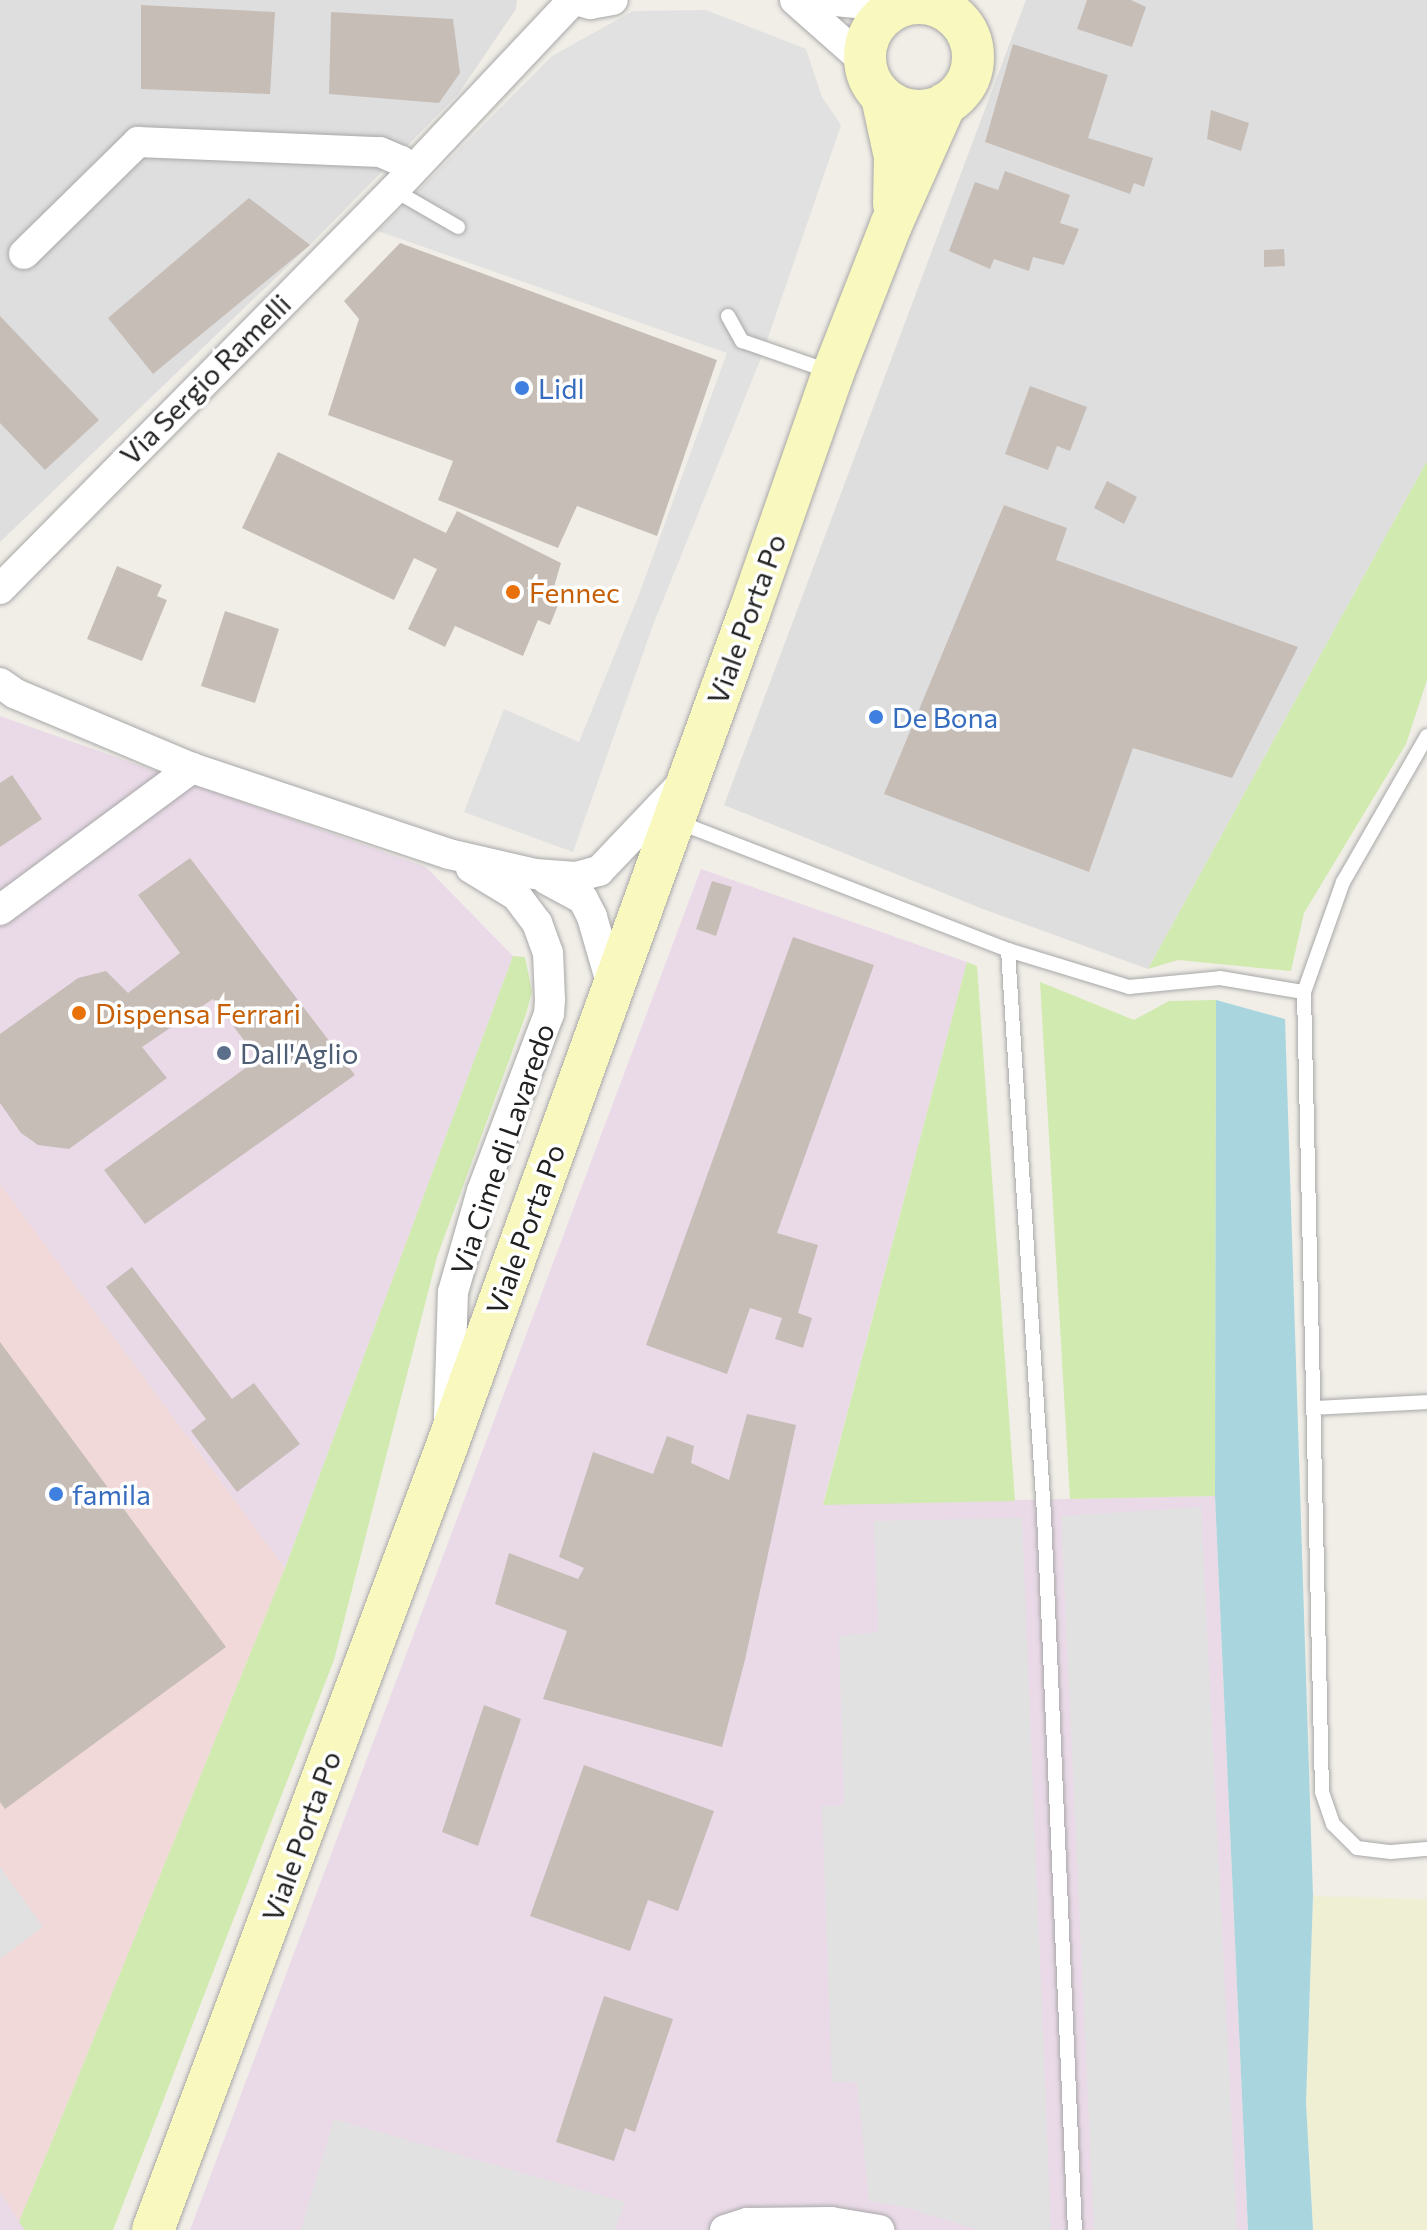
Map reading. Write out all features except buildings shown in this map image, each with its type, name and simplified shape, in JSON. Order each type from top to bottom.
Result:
[{"type":"main road","name":"Viale Porta Po","points":[[891,225],[895,157],[874,79],[873,28],[884,15],[928,2]]},
{"type":"main road","points":[[928,2],[952,14],[970,39],[978,23]]},
{"type":"main road","name":"Viale Porta Po","points":[[153,2230],[448,1443],[833,373],[891,225],[945,104],[966,83],[978,23]]},
{"type":"main road","points":[[874,79],[912,110],[945,104]]},
{"type":"street","name":"Via Sergio Ramelli","points":[[526,54],[537,24],[540,0]]},
{"type":"street","name":"Via Sergio Ramelli","points":[[0,589],[526,54],[575,0]]},
{"type":"street","points":[[575,0],[590,4],[613,0]]},
{"type":"street","points":[[795,0],[874,79]]},
{"type":"street","points":[[825,0],[928,2]]},
{"type":"street","points":[[24,254],[138,142],[380,152],[401,161],[402,181]]},
{"type":"street","name":"Via Cime di Lavaredo","points":[[0,683],[16,694],[192,768],[449,854],[535,874],[576,877],[599,871],[691,774]]},
{"type":"street","points":[[0,910],[192,768]]},
{"type":"street","name":"Via Cime di Lavaredo","points":[[448,1443],[453,1292],[482,1191],[549,1014],[551,976],[537,923],[517,896],[449,854]]},
{"type":"street","name":"Via Cime di Lavaredo","points":[[535,874],[583,899],[592,917],[612,986]]},
{"type":"street","points":[[725,2230],[747,2223],[831,2222],[879,2230]]},
{"type":"lane","points":[[402,181],[458,227]]},
{"type":"lane","points":[[728,316],[742,341],[833,373]]},
{"type":"lane","points":[[1427,736],[1343,882],[1304,992],[1322,1792],[1333,1824],[1357,1848],[1391,1852],[1427,1849]]},
{"type":"lane","points":[[674,821],[1008,950],[1129,987],[1220,978],[1304,992]]},
{"type":"lane","points":[[1008,950],[1044,1515],[1075,2230]]},
{"type":"lane","points":[[1313,1408],[1427,1402]]},
{"type":"path","points":[[928,2],[978,23]]},
{"type":"shaded area","points":[[0,0],[517,0],[516,9],[459,93],[310,245],[0,542]]},
{"type":"shaded area","points":[[1026,0],[1427,0],[1427,461],[1148,969],[983,909],[724,805]]},
{"type":"shaded area","points":[[706,10],[806,49],[822,97],[841,125],[761,358],[653,625],[573,852],[464,812],[504,709],[579,742],[640,592],[727,353],[378,231],[552,56],[633,11]]},
{"type":"shaded area","points":[[0,716],[426,867],[513,956],[285,1568],[0,1184]]},
{"type":"shaded area","points":[[701,869],[967,962],[823,1504],[1215,1496],[1248,2230],[190,2230]]},
{"type":"shaded area","points":[[0,1184],[285,1568],[19,2222],[0,2192]]},
{"type":"shaded area","points":[[1201,1507],[1237,2230],[1094,2230],[1061,1516]]},
{"type":"shaded area","points":[[1022,1518],[1051,2230],[978,2230],[904,2207],[869,2201],[857,2083],[832,2082],[822,1806],[844,1805],[839,1636],[878,1632],[874,1521]]},
{"type":"shaded area","points":[[0,1867],[43,1927],[0,1959]]},
{"type":"shaded area","points":[[334,2119],[625,2202],[615,2230],[301,2230]]},
{"type":"shaded area","points":[[0,2192],[25,2230],[0,2230]]},
{"type":"green space","points":[[1427,461],[1427,680],[1406,744],[1304,913],[1291,971],[1178,960],[1148,969]]},
{"type":"green space","points":[[513,956],[525,957],[532,992],[437,1257],[334,1660],[113,2230],[25,2230],[19,2222],[285,1568]]},
{"type":"green space","points":[[967,962],[977,966],[1015,1501],[823,1505]]},
{"type":"green space","points":[[1040,982],[1134,1020],[1169,1001],[1216,1000],[1215,1496],[1070,1499]]},
{"type":"green space","points":[[1313,1896],[1427,1899],[1427,2230],[1313,2230],[1306,2103]]},
{"type":"water","points":[[1216,1000],[1285,1019],[1313,1896],[1306,2103],[1313,2230],[1248,2230],[1215,1496]]},
{"type":"place","name":"Lidl","points":[[522,388]]},
{"type":"place","name":"Fennec","points":[[513,592]]},
{"type":"place","name":"De Bona","points":[[876,717]]},
{"type":"place","name":"Dispensa Ferrari","points":[[79,1013]]},
{"type":"place","name":"Dall'Aglio","points":[[224,1053]]},
{"type":"place","name":"famila","points":[[56,1494]]}]
